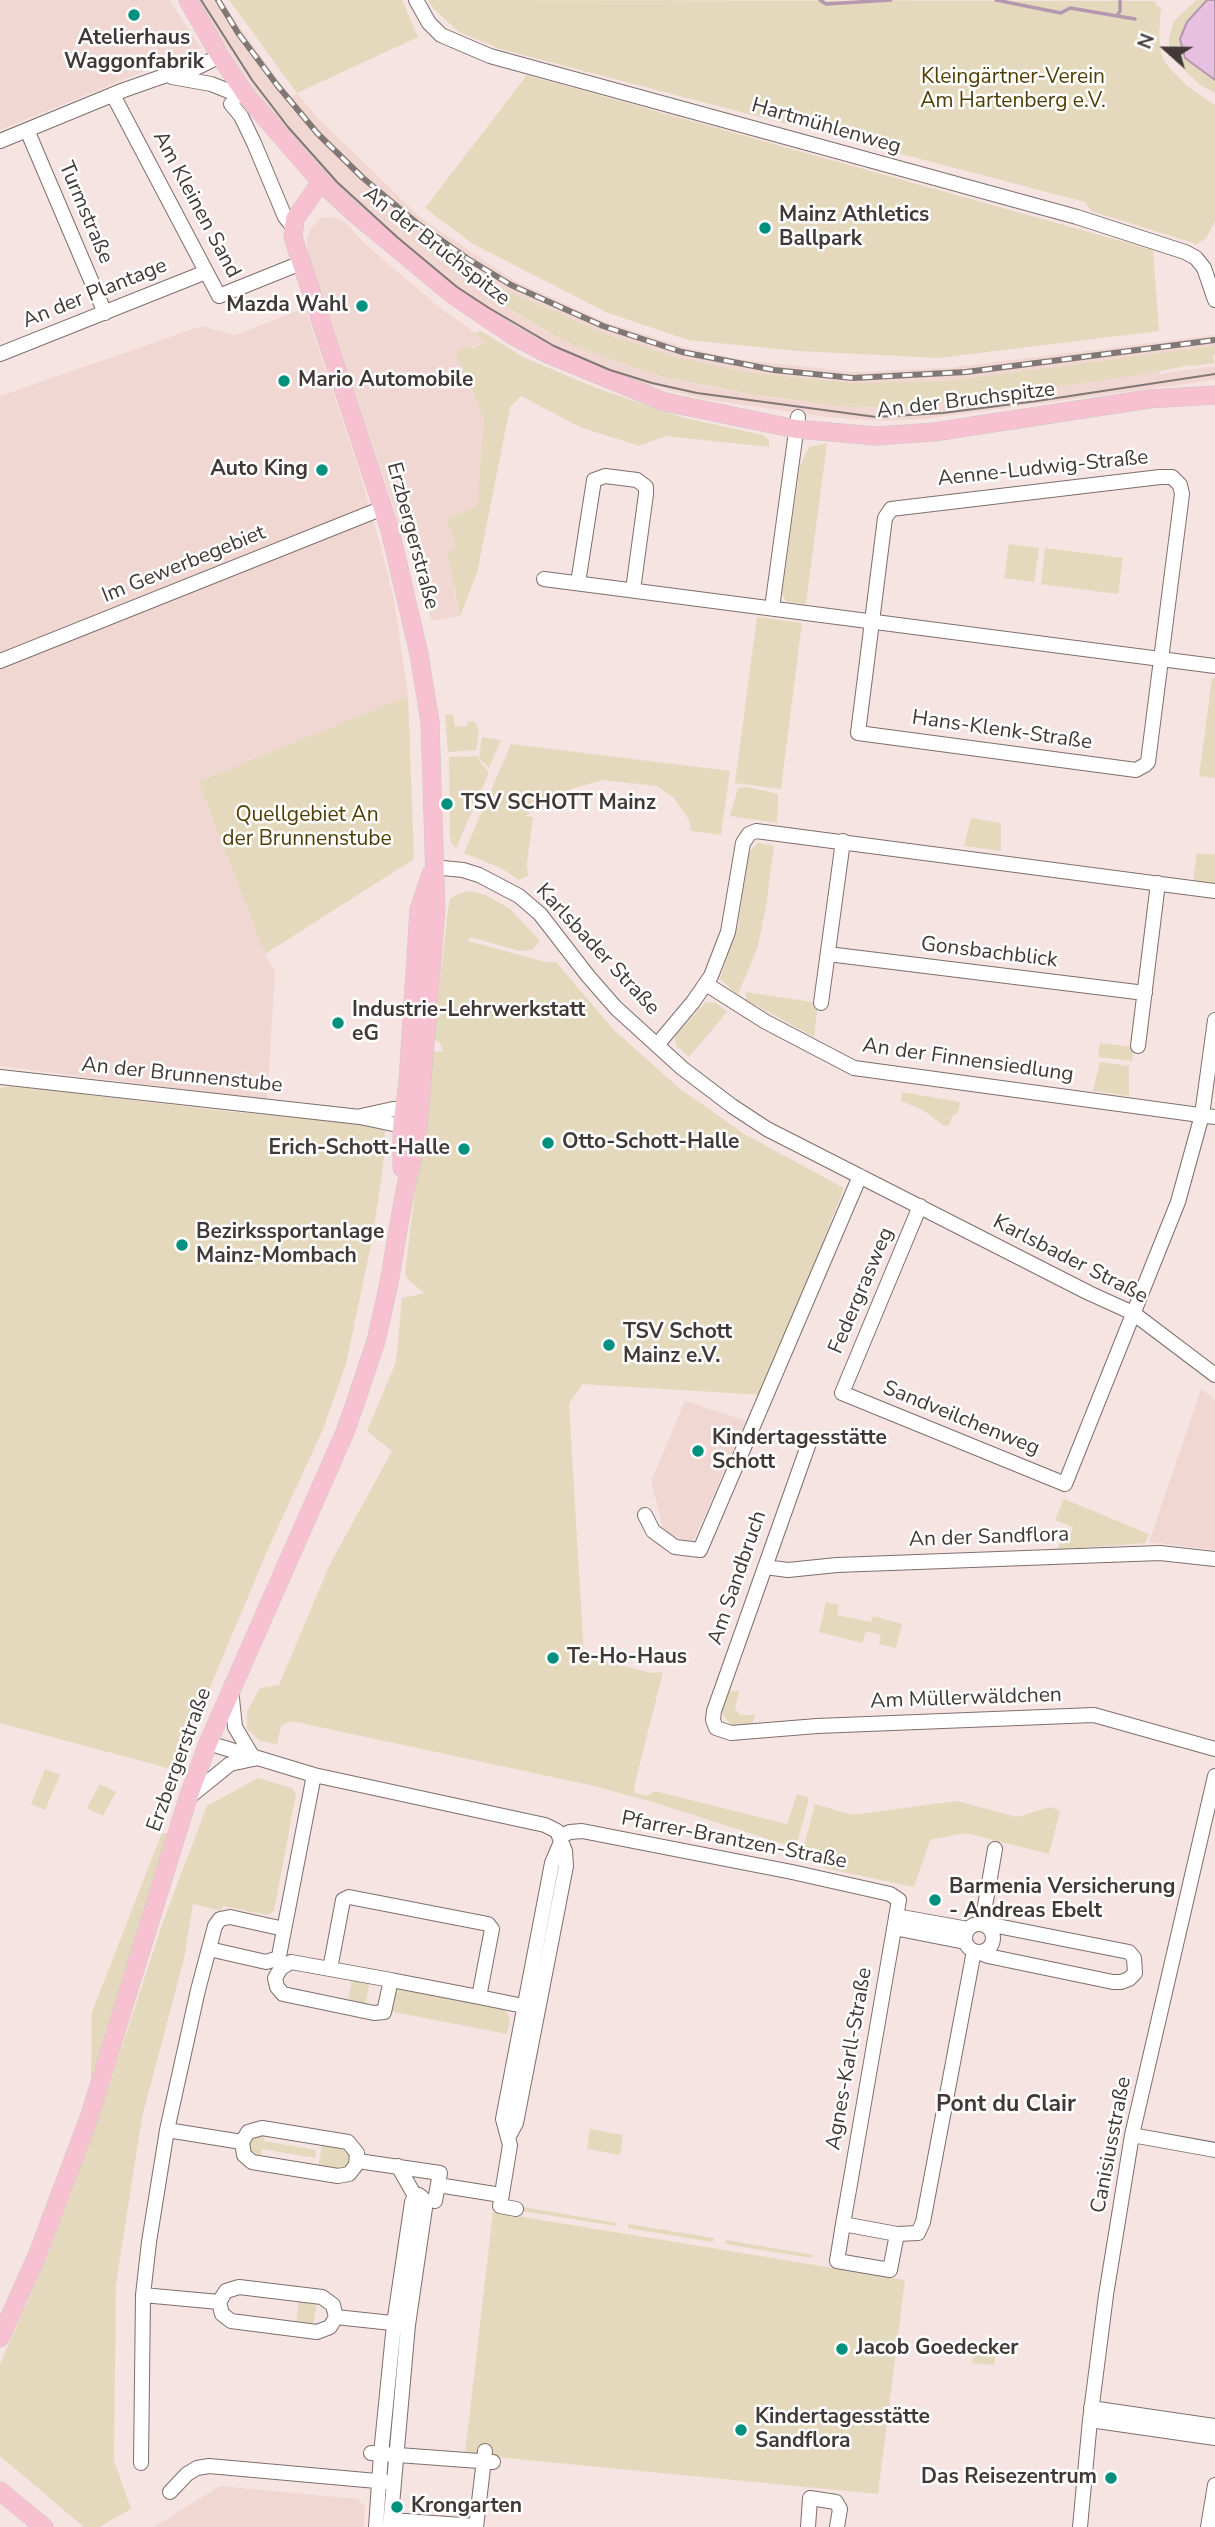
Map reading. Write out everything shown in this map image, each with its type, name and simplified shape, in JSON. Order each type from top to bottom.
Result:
[{"type":"main road","name":"An der Bruchspitze","points":[[188,0],[220,56],[240,102],[371,228],[478,312],[550,355],[603,377],[843,434],[934,432],[1149,400],[1215,395]]},
{"type":"main road","points":[[293,227],[295,219],[321,182]]},
{"type":"main road","name":"Erzbergerstraße","points":[[0,2338],[37,2256],[90,2115],[188,1798],[208,1743],[355,1404],[376,1341],[403,1200],[411,1120],[419,909],[433,867],[433,768],[426,692],[410,614],[383,508],[293,237],[293,227]]},
{"type":"main road","name":"An der Bruchspitze","points":[[797,423],[920,423],[1215,384]]},
{"type":"main road","points":[[0,2491],[44,2527]]},
{"type":"street","name":"Hartmühlenweg","points":[[416,0],[429,23],[442,35],[490,56],[1077,217],[1185,252],[1196,258],[1204,268],[1215,300]]},
{"type":"street","points":[[0,141],[164,76],[194,69],[220,56]]},
{"type":"street","points":[[164,76],[204,82],[240,102]]},
{"type":"street","name":"Am Kleinen Sand","points":[[113,95],[219,296],[302,263]]},
{"type":"street","name":"Erzbergerstraße","points":[[240,102],[241,116],[285,217],[293,227]]},
{"type":"street","name":"Turmstraße","points":[[27,130],[105,313]]},
{"type":"street","name":"An der Plantage","points":[[0,354],[205,272]]},
{"type":"street","points":[[772,608],[797,423]]},
{"type":"street","points":[[578,583],[594,480],[605,476],[637,480],[646,487],[646,494],[633,590]]},
{"type":"street","name":"Aenne-Ludwig-Straße","points":[[873,621],[885,518],[891,509],[1172,477],[1180,485],[1182,494],[1160,659]]},
{"type":"street","name":"Im Gewerbegebiet","points":[[0,662],[383,508]]},
{"type":"street","points":[[544,579],[1215,666]]},
{"type":"street","name":"Hans-Klenk-Straße","points":[[873,621],[858,733],[1136,770],[1148,762],[1160,659]]},
{"type":"street","points":[[656,1045],[706,984],[722,952],[728,932],[743,843],[749,834],[756,831],[1215,891]]},
{"type":"street","points":[[821,1003],[843,841]]},
{"type":"street","name":"Karlsbader Straße","points":[[433,867],[463,870],[479,875],[519,896],[540,914],[616,1007],[713,1093],[755,1121],[1080,1289],[1133,1313],[1215,1376]]},
{"type":"street","points":[[1138,1046],[1158,883]]},
{"type":"street","name":"Gonsbachblick","points":[[828,954],[1144,993]]},
{"type":"street","name":"An der Finnensiedlung","points":[[706,984],[746,1010],[854,1068],[1208,1116]]},
{"type":"street","points":[[1133,1313],[1174,1215],[1208,1116],[1215,1020]]},
{"type":"street","name":"An der Brunnenstube","points":[[0,1077],[359,1117],[393,1109],[411,1120]]},
{"type":"street","points":[[645,1515],[653,1531],[675,1547],[700,1550],[860,1176]]},
{"type":"street","name":"Federgrasweg","points":[[842,1393],[920,1206]]},
{"type":"street","name":"Sandveilchenweg","points":[[842,1393],[1065,1484],[1133,1313]]},
{"type":"street","name":"Am Sandbruch","points":[[716,1728],[714,1710],[809,1443]]},
{"type":"street","name":"An der Sandflora","points":[[765,1567],[788,1570],[837,1565],[1160,1553],[1215,1559]]},
{"type":"street","points":[[188,1798],[230,1764],[254,1759],[235,1727],[231,1689]]},
{"type":"street","name":"Am Müllerwäldchen","points":[[716,1728],[730,1733],[817,1726],[1094,1715],[1215,1749]]},
{"type":"street","name":"Pfarrer-Brantzen-Straße","points":[[208,1743],[314,1775],[545,1825],[557,1831],[561,1839],[570,1832],[582,1831],[792,1872],[890,1895],[899,1900]]},
{"type":"street","points":[[314,1775],[275,1978],[277,1987],[283,1994],[374,2013],[384,2012],[391,1980]]},
{"type":"street","name":"Canisiusstraße","points":[[1080,2527],[1106,2295],[1132,2135],[1215,1776]]},
{"type":"street","points":[[500,2200],[510,2145],[509,2136],[516,2123],[531,2007],[566,1866],[561,1839]]},
{"type":"street","points":[[843,2224],[897,2234],[918,2233],[923,2222],[973,1939],[995,1849]]},
{"type":"street","points":[[330,1969],[343,1900],[349,1897],[488,1924],[492,1929],[479,1997]]},
{"type":"street","name":"Agnes-Karll-Straße","points":[[897,2234],[890,2270],[837,2261],[899,1900]]},
{"type":"street","points":[[141,2463],[143,2295],[167,2130],[181,2059],[209,1949],[217,1922],[224,1917],[284,1929]]},
{"type":"street","points":[[895,1922],[973,1939],[1129,1952],[1134,1958],[1135,1973],[1129,1979],[1113,1982],[988,1956],[973,1939]]},
{"type":"street","points":[[209,1949],[266,1962],[291,1962],[531,2007]]},
{"type":"street","points":[[257,2128],[321,2137],[348,2142],[355,2149],[358,2161],[352,2172],[338,2176],[256,2163],[244,2155],[242,2143],[248,2132],[257,2128]]},
{"type":"street","points":[[167,2130],[242,2143]]},
{"type":"street","points":[[1132,2135],[1215,2150]]},
{"type":"street","points":[[358,2161],[440,2172],[435,2201]]},
{"type":"street","points":[[382,2454],[487,2458],[476,2526],[391,2524],[382,2454],[401,2324],[426,2201],[422,2196],[415,2196],[398,2166]]},
{"type":"street","points":[[438,2185],[500,2200],[516,2209]]},
{"type":"street","points":[[234,2287],[322,2297],[333,2305],[336,2317],[330,2327],[317,2332],[234,2322],[225,2317],[219,2302],[226,2291],[234,2287]]},
{"type":"street","points":[[143,2295],[219,2302]]},
{"type":"street","points":[[336,2317],[401,2324]]},
{"type":"street","points":[[1091,2414],[1215,2426]]},
{"type":"street","points":[[1091,2414],[1215,2438]]},
{"type":"street","points":[[170,2492],[187,2474],[197,2468],[209,2466],[386,2481]]},
{"type":"street","points":[[376,2527],[386,2481]]},
{"type":"street","points":[[1209,2527],[1215,2485]]},
{"type":"street","points":[[808,2527],[810,2498],[836,2502],[840,2509],[837,2527]]},
{"type":"shaded area","points":[[0,0],[169,0],[201,48],[0,130]]},
{"type":"shaded area","points":[[195,0],[220,0],[291,98],[297,93],[318,118],[421,218],[513,280],[605,322],[684,347],[736,359],[853,372],[947,368],[1215,335],[1215,346],[946,381],[853,383],[745,372],[671,356],[601,332],[474,276],[416,238],[455,272],[518,314],[548,333],[599,355],[663,377],[705,386],[780,399],[868,408],[905,408],[1159,371],[1160,374],[1215,366],[1215,380],[924,419],[881,421],[827,417],[703,399],[595,368],[527,336],[448,283],[329,180],[261,104],[263,101]]},
{"type":"shaded area","points":[[1207,0],[1215,0],[1215,80],[1185,58],[1180,39],[1187,22]]},
{"type":"shaded area","points":[[333,217],[345,222],[366,245],[440,308],[487,341],[456,353],[484,419],[477,506],[456,546],[454,591],[460,616],[432,621],[308,254],[307,240],[311,228],[321,218]]},
{"type":"shaded area","points":[[305,308],[380,544],[394,599],[408,696],[198,783],[265,954],[275,972],[267,1100],[0,1066],[0,396],[202,326],[235,335]]},
{"type":"shaded area","points":[[1201,1389],[1215,1400],[1215,1550],[1149,1542]]},
{"type":"shaded area","name":"Kindertagesstätte Schott","points":[[685,1401],[746,1421],[692,1544],[664,1532],[651,1481]]},
{"type":"shaded area","points":[[220,2486],[358,2499],[365,2507],[364,2527],[154,2527]]},
{"type":"green space","points":[[229,0],[402,0],[418,37],[297,93]]},
{"type":"green space","name":"Kleingärtner-Verein Am Hartenberg e.V.","points":[[428,0],[1155,1],[1156,5],[1161,7],[1159,36],[1161,53],[1166,64],[1187,86],[1215,105],[1215,221],[1206,238],[1197,244],[1091,211],[1085,202],[500,49],[459,32]]},
{"type":"green space","points":[[1196,0],[1215,0],[1215,93],[1200,85],[1169,52],[1169,37],[1174,21]]},
{"type":"green space","name":"Mainz Athletics Ballpark","points":[[527,75],[1153,250],[1159,331],[939,358],[798,351],[688,340],[608,313],[473,244],[425,208]]},
{"type":"green space","points":[[409,233],[474,276],[601,332],[671,356],[745,372],[853,383],[946,381],[1215,346],[1215,355],[1212,356],[1215,363],[905,408],[847,407],[756,395],[663,377],[560,339],[455,272]]},
{"type":"green space","points":[[481,331],[525,358],[596,388],[685,418],[763,435],[769,440],[769,447],[666,436],[639,446],[580,427],[521,396],[510,407],[477,573],[460,616],[448,556],[456,545],[447,519],[477,506],[484,419],[456,353],[463,347],[473,348],[486,341],[475,333]]},
{"type":"green space","points":[[827,443],[806,604],[789,602],[782,593],[800,466],[809,447]]},
{"type":"green space","points":[[1009,544],[1039,548],[1034,582],[1004,578]]},
{"type":"green space","points":[[1045,548],[1123,558],[1118,594],[1041,584]]},
{"type":"green space","points":[[757,617],[802,623],[781,789],[735,783]]},
{"type":"green space","points":[[1212,678],[1215,678],[1215,778],[1199,776]]},
{"type":"green space","name":"Quellgebiet An der Brunnenstube","points":[[408,696],[414,859],[265,954],[198,782]]},
{"type":"green space","points":[[453,714],[455,727],[467,726],[468,721],[475,722],[479,732],[476,750],[448,752],[445,715]]},
{"type":"green space","points":[[482,737],[501,740],[489,768],[479,758]]},
{"type":"green space","points":[[511,744],[730,771],[721,835],[691,831],[689,820],[673,797],[657,786],[603,780],[574,788],[525,816],[533,817],[528,876],[519,880],[501,868],[464,853]]},
{"type":"green space","points":[[476,756],[489,773],[456,848],[451,843],[450,835],[449,757]]},
{"type":"green space","points":[[747,787],[778,794],[777,823],[730,816],[738,788]]},
{"type":"green space","points":[[971,818],[1001,823],[1001,851],[964,846]]},
{"type":"green space","points":[[758,843],[774,846],[758,946],[738,995],[720,979],[738,925],[748,857]]},
{"type":"green space","points":[[1197,853],[1215,855],[1215,884],[1193,881]]},
{"type":"green space","name":"TSV Schott Mainz e.V.","points":[[468,891],[486,895],[510,909],[540,941],[532,950],[520,951],[470,937],[468,941],[546,962],[556,962],[614,1030],[679,1088],[744,1134],[844,1188],[763,1395],[582,1384],[569,1404],[584,1656],[651,1673],[663,1672],[634,1787],[635,1793],[647,1796],[655,1791],[787,1824],[797,1794],[809,1798],[796,1848],[594,1786],[291,1721],[281,1726],[277,1744],[260,1741],[247,1729],[247,1712],[260,1688],[279,1685],[329,1566],[392,1451],[367,1431],[396,1362],[402,1298],[425,1293],[408,1280],[405,1273],[432,1051],[443,1052],[440,1043],[434,1039],[447,916],[450,899]]},
{"type":"green space","points":[[746,992],[818,1003],[814,1037],[746,1000]]},
{"type":"green space","points":[[706,1002],[716,1003],[727,1012],[689,1057],[676,1045],[675,1036]]},
{"type":"green space","points":[[1100,1043],[1134,1047],[1132,1061],[1098,1057]]},
{"type":"green space","points":[[1100,1062],[1129,1066],[1129,1096],[1093,1091]]},
{"type":"green space","points":[[13,1086],[233,1112],[358,1123],[385,1131],[384,1159],[373,1235],[346,1364],[323,1429],[269,1547],[175,1770],[0,1723],[0,1088]]},
{"type":"green space","points":[[902,1092],[960,1102],[958,1113],[953,1115],[949,1125],[944,1126],[923,1110],[901,1101]]},
{"type":"green space","points":[[1064,1499],[1149,1534],[1145,1543],[1057,1550],[1062,1537],[1069,1539],[1073,1527],[1055,1520]]},
{"type":"green space","points":[[826,1602],[839,1605],[837,1615],[871,1622],[873,1616],[902,1624],[896,1648],[879,1644],[881,1635],[866,1631],[862,1643],[819,1632]]},
{"type":"green space","points":[[739,1691],[735,1709],[740,1715],[755,1715],[751,1728],[732,1726],[723,1715],[725,1692]]},
{"type":"green space","points":[[45,1769],[60,1775],[45,1810],[31,1804]]},
{"type":"green space","points":[[258,1778],[292,1788],[296,1794],[274,1911],[267,1915],[223,1906],[221,1911],[193,1904],[184,1959],[142,2117],[116,2284],[114,2460],[131,2509],[99,2527],[84,2527],[0,2456],[0,2364],[46,2260],[98,2119],[164,1919],[207,1806]]},
{"type":"green space","points":[[100,1784],[116,1792],[103,1816],[87,1808]]},
{"type":"green space","points":[[957,1801],[1017,1817],[1050,1807],[1060,1811],[1049,1854],[966,1833],[930,1840],[914,1887],[824,1868],[825,1857],[803,1850],[815,1804],[852,1815]]},
{"type":"green space","points":[[162,1833],[168,1833],[131,1959],[91,2080],[92,2012]]},
{"type":"green space","points":[[352,1978],[370,1981],[365,2007],[348,2004]]},
{"type":"green space","points":[[401,1987],[503,2007],[510,2018],[507,2034],[388,2011],[393,1989]]},
{"type":"green space","points":[[590,2129],[623,2135],[620,2155],[587,2149]]},
{"type":"green space","points":[[265,2132],[264,2141],[316,2150],[315,2158],[262,2149],[260,2158],[250,2153],[249,2139]]},
{"type":"green space","points":[[323,2142],[345,2146],[351,2152],[350,2165],[343,2170],[318,2167]]},
{"type":"green space","points":[[523,2207],[616,2223],[616,2226],[522,2211]]},
{"type":"green space","points":[[493,2212],[905,2280],[878,2494],[465,2454]]},
{"type":"green space","points":[[628,2224],[714,2238],[713,2242],[628,2228]]},
{"type":"green space","points":[[726,2240],[813,2255],[812,2258],[725,2244]]},
{"type":"green space","points":[[299,2299],[317,2302],[313,2327],[296,2325]]},
{"type":"green space","points":[[974,2347],[996,2350],[994,2365],[972,2363]]},
{"type":"waterway","points":[[820,0],[826,4],[891,0]]},
{"type":"waterway","points":[[996,0],[1061,13],[1070,8],[1135,19]]},
{"type":"waterway","points":[[1117,16],[1120,0]]},
{"type":"tram line","points":[[201,0],[252,80],[288,127],[337,182],[397,237],[457,287],[489,308],[554,346],[610,370],[697,393],[876,417],[943,413],[1215,374]]},
{"type":"railway","points":[[218,0],[238,33],[277,85],[318,134],[363,178],[418,224],[468,259],[511,285],[603,326],[682,352],[774,370],[853,378],[966,372],[1215,340]]},
{"type":"place","name":"Atelierhaus Waggonfabrik","points":[[134,15]]},
{"type":"place","name":"Mainz Athletics Ballpark","points":[[765,228]]},
{"type":"place","name":"Mazda Wahl","points":[[362,306]]},
{"type":"place","name":"Mario Automobile","points":[[284,381]]},
{"type":"place","name":"Auto King","points":[[322,470]]},
{"type":"place","name":"TSV SCHOTT Mainz","points":[[447,804]]},
{"type":"place","name":"Industrie-Lehrwerkstatt eG","points":[[338,1023]]},
{"type":"place","name":"Otto-Schott-Halle","points":[[548,1143]]},
{"type":"place","name":"Erich-Schott-Halle","points":[[464,1149]]},
{"type":"place","name":"Bezirkssportanlage Mainz-Mombach","points":[[182,1245]]},
{"type":"place","name":"TSV Schott Mainz e.V.","points":[[609,1345]]},
{"type":"place","name":"Kindertagesstätte Schott","points":[[698,1451]]},
{"type":"place","name":"Te-Ho-Haus","points":[[553,1658]]},
{"type":"place","name":"Barmenia Versicherung - Andreas Ebelt","points":[[935,1900]]},
{"type":"place","name":"Jacob Goedecker","points":[[842,2349]]},
{"type":"place","name":"Kindertagesstätte Sandflora","points":[[741,2430]]},
{"type":"place","name":"Das Reisezentrum","points":[[1111,2478]]},
{"type":"place","name":"Krongarten","points":[[397,2507]]},
{"type":"district","name":"Pont du Clair","points":[[1006,2105]]}]
